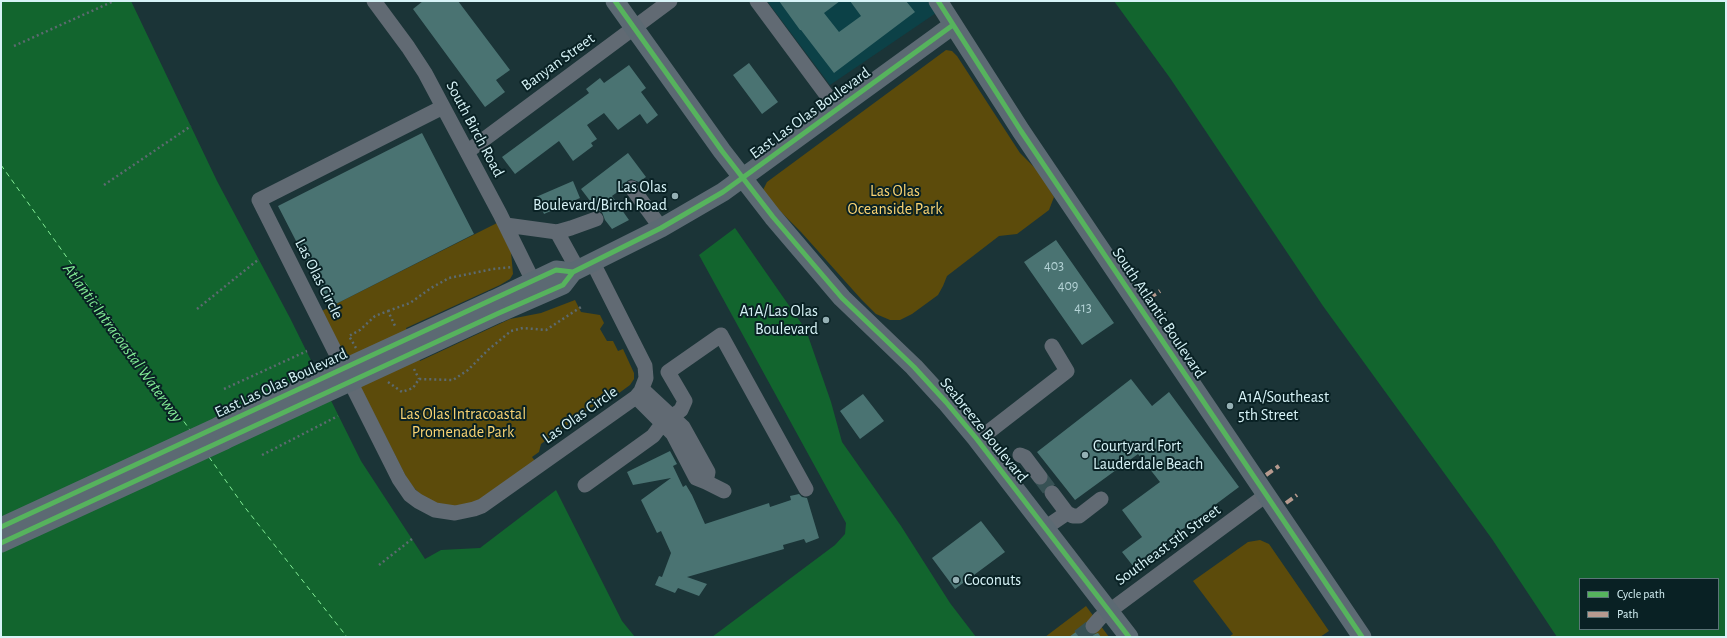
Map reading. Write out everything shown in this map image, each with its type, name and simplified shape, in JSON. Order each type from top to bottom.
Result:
[{"type":"main road","name":"Seabreeze Boulevard","points":[[615,1],[742,178],[837,293],[931,384],[978,440],[1108,612],[1129,637]]},
{"type":"main road","name":"South Atlantic Boulevard","points":[[938,1],[1021,131],[1362,637]]},
{"type":"main road","name":"East Las Olas Boulevard","points":[[1,527],[496,307],[563,285],[582,268],[661,228],[724,192],[953,25]]},
{"type":"main road","name":"East Las Olas Boulevard","points":[[1,544],[496,307],[533,281],[556,270],[582,268]]},
{"type":"street","name":"Banyan Street","points":[[467,152],[670,1]]},
{"type":"street","points":[[757,1],[837,109]]},
{"type":"street","name":"South Birch Road","points":[[377,2],[415,56],[506,225],[533,281]]},
{"type":"street","name":"Las Olas Circle","points":[[443,107],[259,200],[399,479],[410,495],[426,506],[435,510],[455,513],[482,506],[639,393],[645,384],[646,373]]},
{"type":"street","points":[[632,188],[661,228]]},
{"type":"street","points":[[506,225],[557,232],[596,219]]},
{"type":"street","points":[[557,232],[642,360],[646,373],[663,374],[668,372],[721,335],[806,489]]},
{"type":"street","points":[[978,440],[1067,370],[1052,346]]},
{"type":"street","points":[[585,485],[653,436],[667,420],[681,410],[685,401],[668,372]]},
{"type":"street","points":[[639,393],[667,420],[696,478],[724,491]]},
{"type":"street","points":[[1020,455],[1025,457],[1040,477]]},
{"type":"street","points":[[1052,493],[1067,513],[1073,516],[1079,516],[1100,500]]},
{"type":"street","name":"Southeast 5th Street","points":[[1093,626],[1100,618],[1266,495]]},
{"type":"street","points":[[1045,528],[1067,513]]},
{"type":"path","points":[[14,46],[114,1]]},
{"type":"path","points":[[104,185],[191,126]]},
{"type":"path","points":[[197,309],[259,260]]},
{"type":"path","points":[[388,311],[410,303],[430,288],[449,278],[493,269],[516,267]]},
{"type":"path","points":[[224,389],[307,351]]},
{"type":"path","points":[[262,455],[338,416]]},
{"type":"path","points":[[379,565],[412,538]]},
{"type":"shaded area","points":[[767,1],[929,1],[936,13],[830,85]]},
{"type":"green space","name":"Las Olas Oceanside Park","points":[[946,50],[952,51],[957,56],[1020,153],[1039,172],[1054,197],[1049,210],[1017,234],[999,236],[947,276],[938,295],[912,314],[900,320],[890,320],[876,314],[861,299],[801,232],[775,206],[763,190],[767,182]]},
{"type":"green space","name":"Las Olas Intracoastal Promenade Park","points":[[497,223],[511,252],[513,274],[510,279],[500,285],[406,328],[420,361],[510,319],[541,313],[575,300],[581,312],[600,315],[604,323],[600,329],[607,341],[613,341],[618,351],[623,349],[634,373],[634,379],[630,385],[615,396],[606,397],[541,444],[539,452],[532,457],[535,461],[490,496],[467,506],[443,506],[423,497],[407,479],[322,311]]},
{"type":"green space","points":[[1260,540],[1269,544],[1329,631],[1320,637],[1229,637],[1233,634],[1193,581],[1248,542]]},
{"type":"green space","points":[[1086,606],[1109,637],[1045,637]]},
{"type":"water","name":"Atlantic Intracoastal Waterway","points":[[1,1],[131,1],[217,181],[290,318],[361,461],[425,559],[441,550],[480,548],[556,490],[622,621],[635,637],[1,637]]},
{"type":"water","points":[[1114,1],[1726,1],[1726,637],[1557,637],[1492,539],[1323,306],[1170,78]]},
{"type":"water","points":[[735,228],[806,330],[831,402],[842,442],[901,526],[950,603],[976,637],[712,637],[835,545],[845,534],[846,523],[699,255]]},
{"type":"building","points":[[423,1],[458,1],[510,70],[496,80],[505,92],[485,107],[413,9]]},
{"type":"building","points":[[779,1],[840,1],[824,13],[839,32],[861,16],[850,1],[906,1],[915,12],[834,73]]},
{"type":"building","points":[[749,63],[778,102],[762,114],[733,75]]},
{"type":"building","points":[[629,65],[646,88],[641,92],[658,115],[647,124],[640,114],[618,130],[604,113],[587,125],[597,139],[591,143],[593,146],[573,161],[559,141],[515,174],[502,157],[589,93],[586,89],[600,78],[604,83]]},
{"type":"building","points":[[422,133],[474,234],[330,307],[278,206]]},
{"type":"building","points":[[628,153],[646,177],[639,182],[631,179],[627,181],[623,188],[612,196],[629,220],[612,229],[605,220],[602,212],[597,210],[581,189]]},
{"type":"building","points":[[573,181],[580,198],[544,214],[536,197]]},
{"type":"building","points":[[1056,240],[1114,323],[1082,345],[1024,262]]},
{"type":"building","points":[[1131,379],[1152,406],[1169,392],[1239,487],[1133,566],[1122,552],[1142,537],[1122,510],[1160,482],[1138,454],[1075,500],[1037,452]]},
{"type":"building","points":[[863,394],[884,421],[860,439],[840,411]]},
{"type":"building","points":[[670,451],[677,464],[673,466],[683,487],[686,485],[692,495],[705,524],[769,503],[770,507],[791,500],[790,496],[799,494],[802,497],[807,498],[819,538],[806,543],[804,539],[783,545],[784,549],[687,577],[707,584],[699,596],[678,588],[675,593],[655,585],[659,576],[662,577],[671,553],[661,531],[657,533],[641,500],[671,478],[633,485],[627,472]]},
{"type":"building","points":[[981,521],[1005,552],[955,589],[932,558]]},
{"type":"building","points":[[1084,626],[1087,633],[1092,635],[1098,633],[1101,637],[1069,637]]},
{"type":"ferry route","points":[[1,165],[190,430]]},
{"type":"ferry route","points":[[209,457],[243,505],[347,637]]},
{"type":"tunnel","points":[[1040,477],[1052,493]]},
{"type":"tunnel","points":[[1079,637],[1093,626]]},
{"type":"marked path","points":[[1149,298],[1160,291]]},
{"type":"marked path","points":[[1266,475],[1279,466]]},
{"type":"marked path","points":[[1286,503],[1297,495]]},
{"type":"cycle path","points":[[615,1],[722,151],[773,217],[842,298],[914,367],[946,402],[976,438],[1129,637]]},
{"type":"cycle path","points":[[938,1],[1021,131],[1362,637]]},
{"type":"cycle path","points":[[1,543],[499,313],[563,285],[573,272],[661,228],[723,192],[953,25]]},
{"type":"cycle path","points":[[1,527],[556,270],[573,272]]},
{"type":"place","name":"Las Olas Boulevard/Birch Road","points":[[675,196]]},
{"type":"place","name":"A1A/Las Olas Boulevard","points":[[826,320]]},
{"type":"place","name":"A1A/Southeast 5th Street","points":[[1230,406]]},
{"type":"place","name":"Courtyard Fort Lauderdale Beach","points":[[1085,455]]},
{"type":"place","name":"Coconuts","points":[[956,580]]}]
